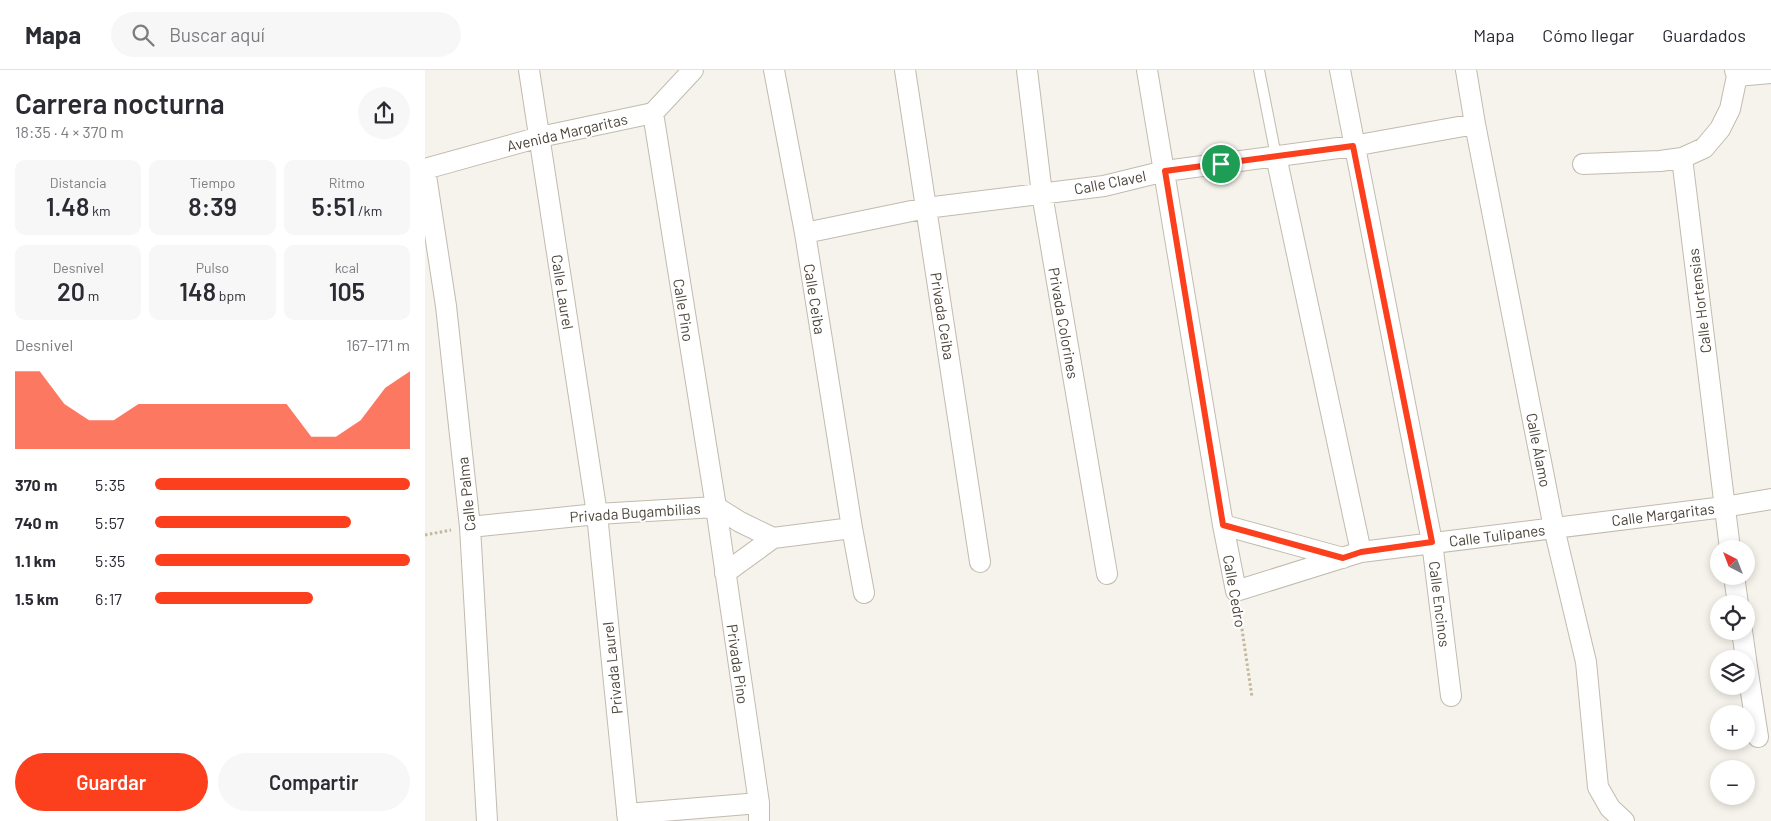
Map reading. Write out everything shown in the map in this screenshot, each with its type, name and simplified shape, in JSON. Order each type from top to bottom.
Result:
[{"type":"street","name":"Calle Laurel","points":[[529,70],[597,514]]},
{"type":"street","name":"Calle Ceiba","points":[[774,70],[805,233],[852,528]]},
{"type":"street","name":"Privada Ceiba","points":[[905,70],[980,562]]},
{"type":"street","name":"Privada Colorines","points":[[1027,70],[1042,194],[1107,574]]},
{"type":"street","name":"Calle Cedro","points":[[1147,70],[1223,525],[1236,591]]},
{"type":"street","name":"Calle Encinos","points":[[1340,70],[1353,146],[1432,542],[1451,696]]},
{"type":"street","name":"Calle Álamo","points":[[1466,70],[1554,528],[1586,662],[1598,787],[1610,808],[1624,821]]},
{"type":"street","points":[[653,112],[691,71]]},
{"type":"street","points":[[1583,164],[1660,161],[1682,158],[1704,148],[1720,129],[1730,108],[1736,73],[1771,73]]},
{"type":"street","name":"Avenida Margaritas","points":[[425,168],[540,137],[653,112]]},
{"type":"street","name":"Calle Pino","points":[[653,112],[716,507]]},
{"type":"street","name":"Calle Clavel","points":[[805,233],[926,208],[1104,186],[1165,171],[1353,146],[1475,124]]},
{"type":"street","points":[[1223,525],[1352,555],[1276,156]]},
{"type":"street","name":"Calle Hortensias","points":[[1682,158],[1729,540]]},
{"type":"street","name":"Calle Palma","points":[[425,168],[446,306],[470,527],[487,821]]},
{"type":"street","name":"Calle Margaritas","points":[[1554,528],[1724,507],[1771,499]]},
{"type":"street","name":"Privada Bugambilias","points":[[470,527],[597,514],[716,507],[740,522],[773,538]]},
{"type":"street","name":"Privada Pino","points":[[716,507],[759,812]]},
{"type":"street","name":"Privada Laurel","points":[[597,514],[627,817]]},
{"type":"street","points":[[725,573],[773,538],[852,528],[864,593]]},
{"type":"street","name":"Calle Tulipanes","points":[[1236,591],[1352,555],[1432,542],[1554,528]]},
{"type":"street","points":[[1752,695],[1758,737]]},
{"type":"street","points":[[627,817],[759,812]]},
{"type":"lane","points":[[1259,70],[1276,156]]},
{"type":"path","name":"Calle Cedro","points":[[1236,591],[1252,697]]},
{"type":"route","points":[[1353,146],[1432,542],[1361,552],[1343,558],[1223,525],[1165,171],[1221,164],[1353,146]]}]
